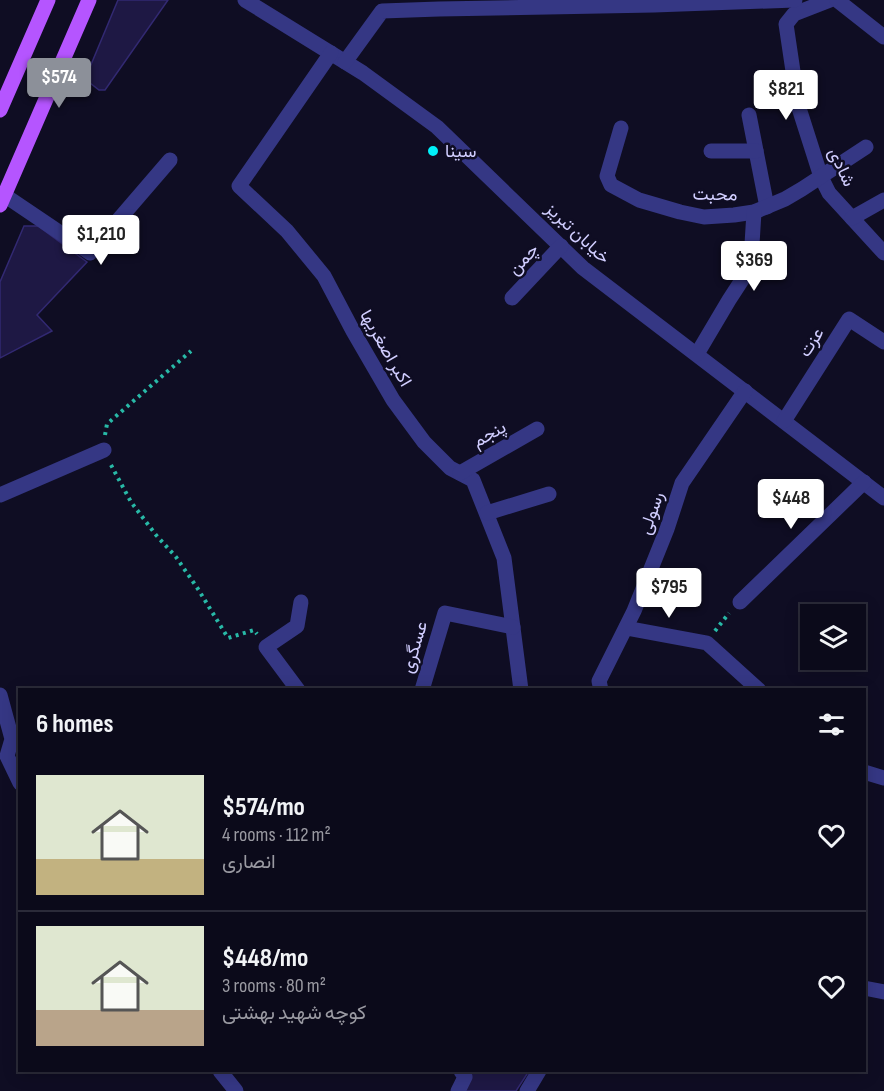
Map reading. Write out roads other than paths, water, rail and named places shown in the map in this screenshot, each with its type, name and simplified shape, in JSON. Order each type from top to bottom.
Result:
[{"type":"main road","points":[[0,110],[48,0]]},
{"type":"main road","points":[[2,200],[88,0]]},
{"type":"street","name":"خیابان تبریز","points":[[245,0],[345,62],[437,127],[583,268],[884,498]]},
{"type":"street","points":[[345,62],[382,11],[396,5],[795,0]]},
{"type":"street","name":"شادی","points":[[830,0],[794,14],[786,24],[798,105],[821,177],[829,193],[884,253]]},
{"type":"street","points":[[837,0],[884,37]]},
{"type":"street","name":"اکبر اصغریها","points":[[331,53],[239,186],[287,231],[324,276],[352,331],[393,400],[424,442],[450,468],[473,480],[504,558],[521,688]]},
{"type":"street","points":[[697,354],[753,259],[752,230],[760,210],[756,151],[750,115]]},
{"type":"street","name":"محبت","points":[[621,128],[607,176],[611,185],[639,200],[704,217],[760,210],[802,189],[866,147]]},
{"type":"street","points":[[711,151],[756,151]]},
{"type":"street","points":[[2,200],[90,253],[170,160]]},
{"type":"street","points":[[852,219],[884,200]]},
{"type":"street","name":"چمن","points":[[512,298],[561,246]]},
{"type":"street","name":"عزت","points":[[784,421],[849,320],[884,342]]},
{"type":"street","name":"رسولی","points":[[601,688],[600,681],[634,611],[667,529],[682,483],[745,391]]},
{"type":"street","name":"پنجم","points":[[460,473],[537,429]]},
{"type":"street","points":[[0,495],[104,450]]},
{"type":"street","points":[[740,602],[864,483]]},
{"type":"street","points":[[487,513],[549,494]]},
{"type":"street","points":[[297,688],[266,647],[297,626],[301,602]]},
{"type":"street","name":"عسگری","points":[[423,688],[445,613],[513,627]]},
{"type":"street","points":[[626,628],[707,643],[757,688]]},
{"type":"street","points":[[0,695],[12,740],[7,756],[18,779]]},
{"type":"street","points":[[866,773],[884,778]]},
{"type":"street","points":[[866,988],[884,992]]},
{"type":"street","points":[[221,1072],[236,1091]]},
{"type":"street","points":[[458,1091],[465,1077],[462,1072]]},
{"type":"street","points":[[527,1091],[538,1072]]},
{"type":"place","name":"سینا","points":[[433,151]]}]
